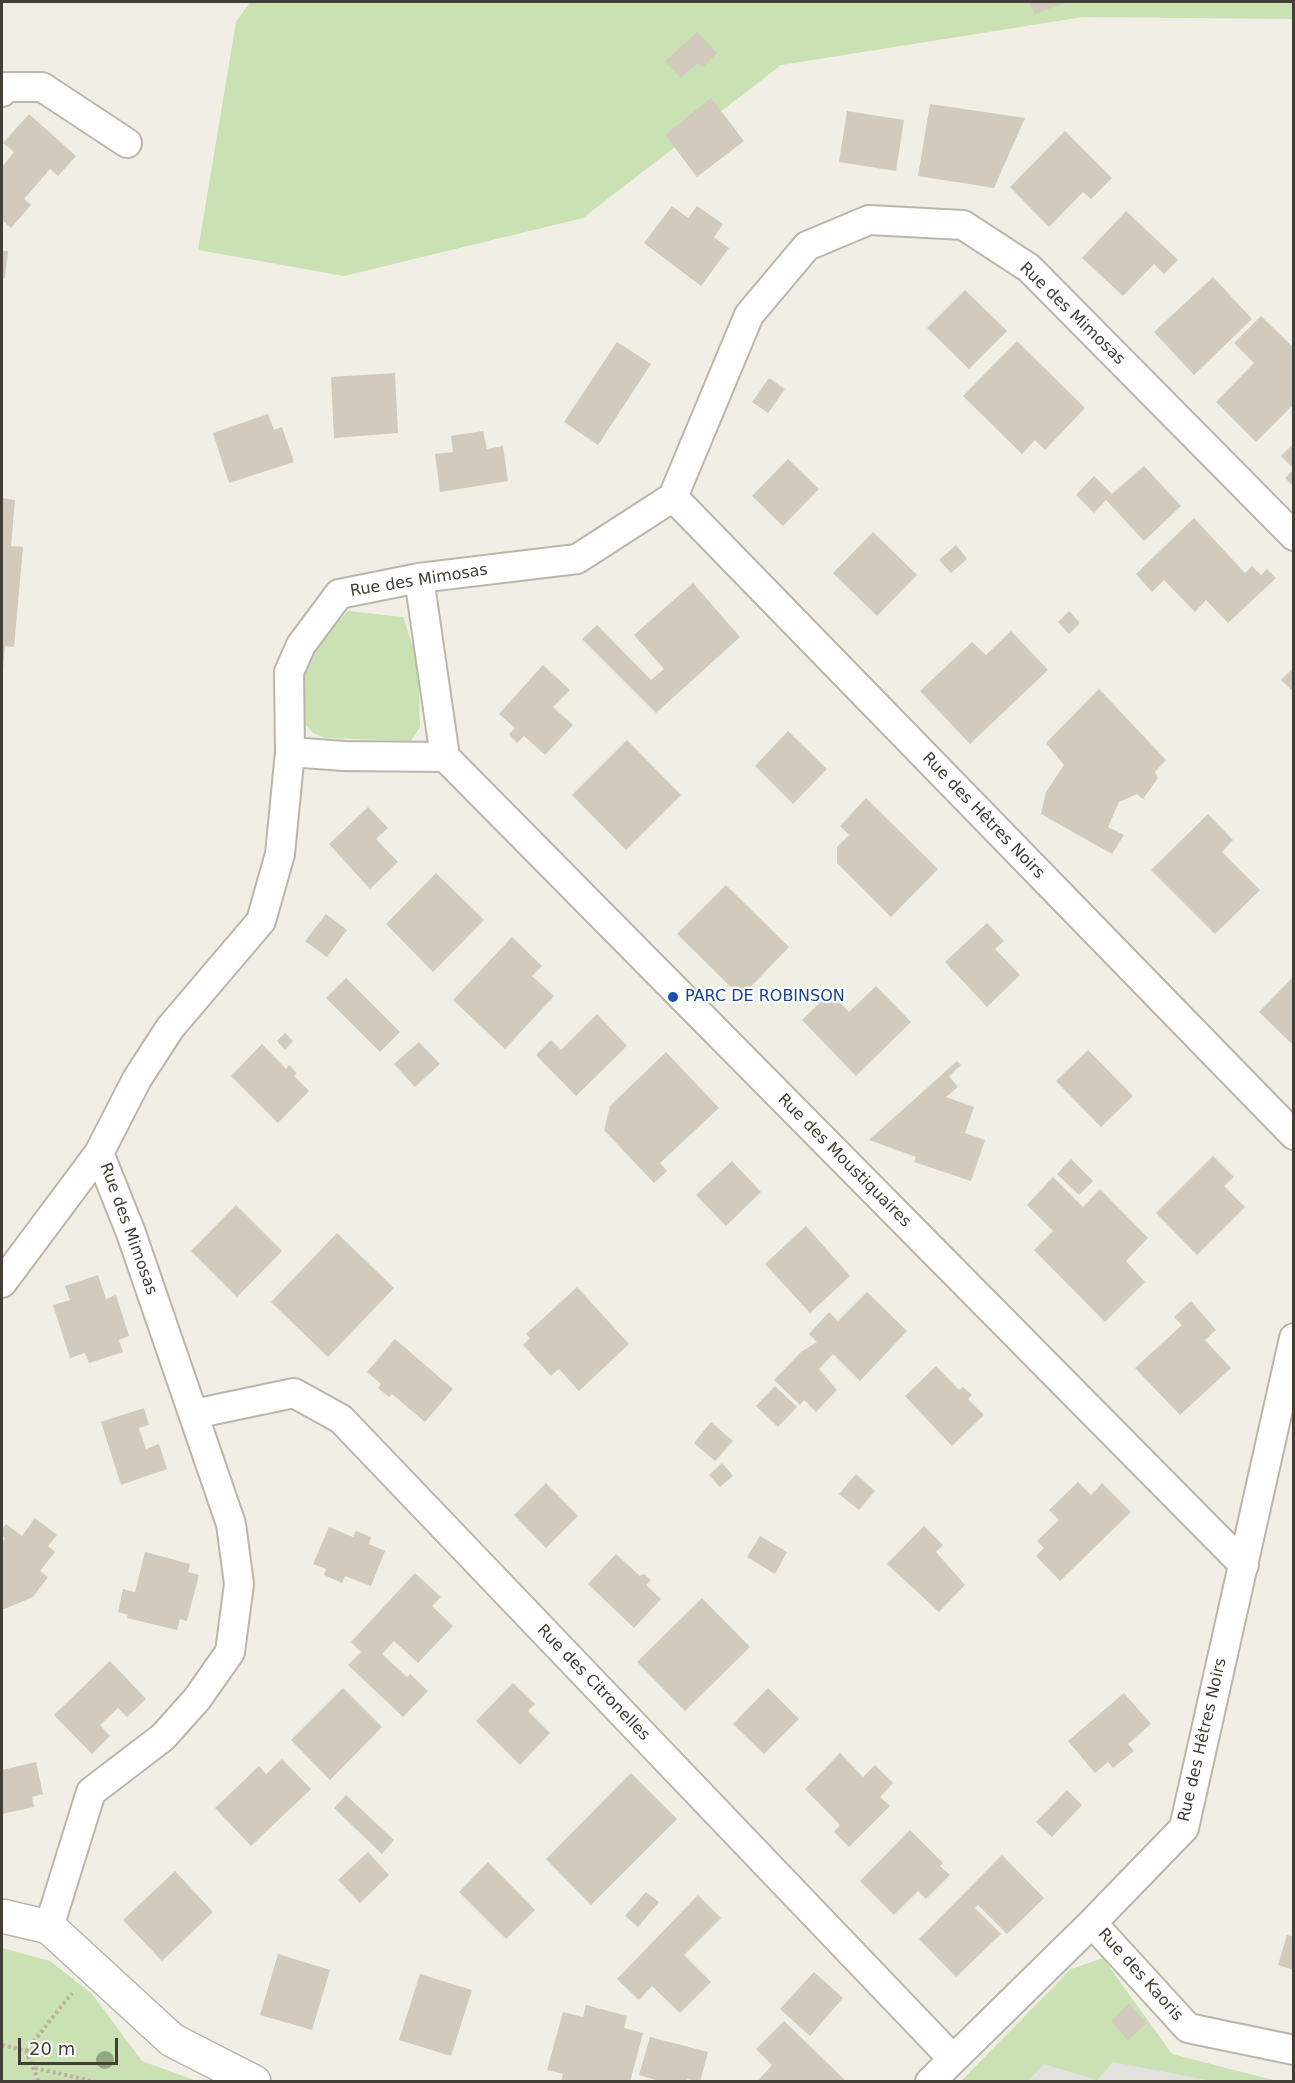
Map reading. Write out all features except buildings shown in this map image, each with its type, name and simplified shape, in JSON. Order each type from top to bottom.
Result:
[{"type":"street","points":[[2,92],[5,87],[42,87],[127,143]]},
{"type":"street","name":"Rue des Mimosas","points":[[49,1927],[91,1792],[163,1737],[230,1652],[239,1584],[231,1524],[194,1414],[99,1153],[137,1079],[170,1028],[261,921],[280,854],[290,752],[289,672],[301,645],[339,594],[419,578],[577,559],[673,497],[749,315],[807,246],[869,220],[963,225],[1029,268],[1293,536]]},
{"type":"street","name":"Rue des Hêtres Noirs","points":[[673,497],[1293,1135]]},
{"type":"street","points":[[290,752],[344,756],[445,757],[419,578]]},
{"type":"street","name":"Rue des Moustiquaires","points":[[445,757],[1244,1565]]},
{"type":"street","points":[[2,1282],[99,1153]]},
{"type":"street","name":"Rue des Hêtres Noirs","points":[[930,2082],[1092,1923],[1184,1828],[1293,1338]]},
{"type":"street","name":"Rue des Citronelles","points":[[194,1414],[294,1393],[341,1419],[953,2059]]},
{"type":"street","points":[[2,1916],[49,1927],[172,2040],[254,2082]]},
{"type":"street","name":"Rue des Kaoris","points":[[1092,1923],[1188,2028],[1293,2050]]},
{"type":"path","points":[[26,2051],[79,1983]]},
{"type":"path","points":[[2,2045],[26,2051],[39,2082]]},
{"type":"path","points":[[35,2068],[96,2082]]},
{"type":"green space","points":[[250,2],[1293,2],[1293,19],[1083,17],[781,65],[583,218],[344,276],[198,250],[236,22]]},
{"type":"green space","points":[[348,611],[403,617],[418,661],[420,727],[411,741],[325,738],[313,733],[301,719],[298,691],[308,655]]},
{"type":"green space","points":[[2,1948],[50,1961],[92,1994],[142,2061],[197,2081],[2,2081]]},
{"type":"green space","points":[[1103,1958],[1172,2054],[1277,2081],[960,2082],[1071,1969]]},
{"type":"shaded area","points":[[1113,2062],[1213,2081],[1028,2081],[1044,2064],[1097,2080]]},
{"type":"place","name":"PARC DE ROBINSON","points":[[673,997]]}]
